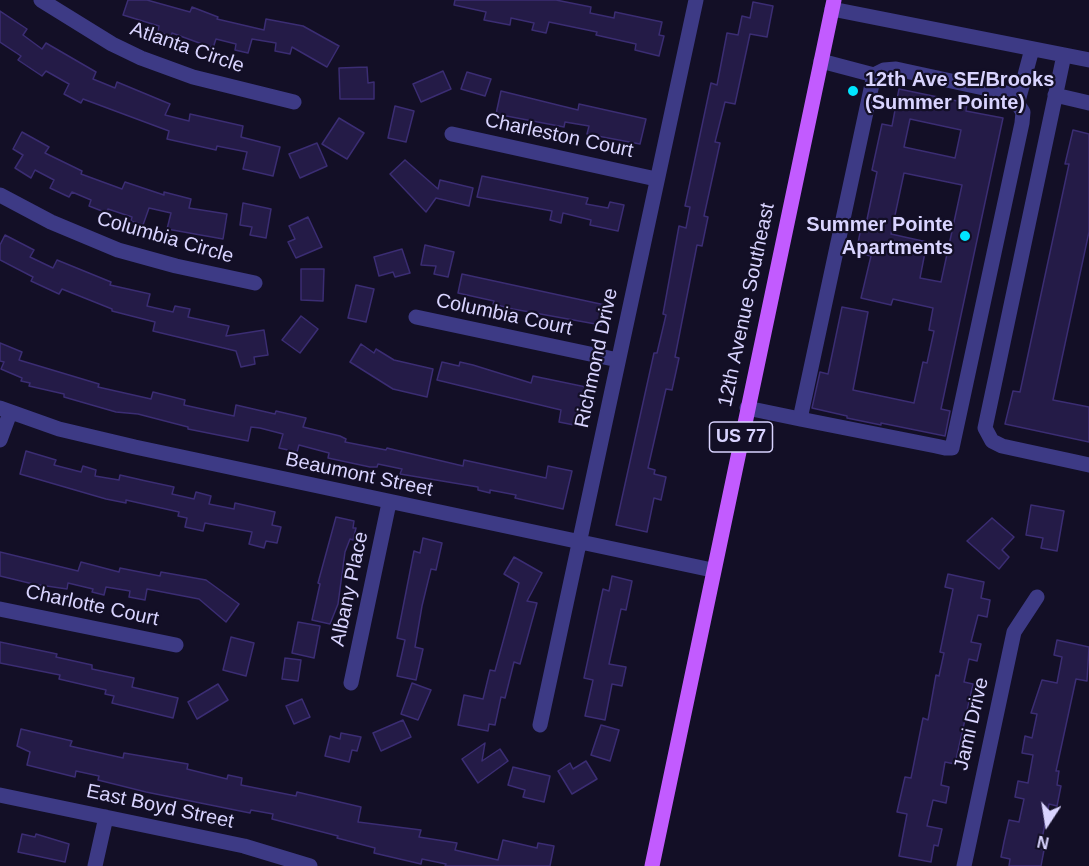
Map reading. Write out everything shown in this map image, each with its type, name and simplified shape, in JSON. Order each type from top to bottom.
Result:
[{"type":"main road","name":"12th Avenue Southeast","points":[[652,866],[712,570],[833,4]]},
{"type":"street","name":"Atlanta Circle","points":[[41,0],[112,44],[141,58],[193,77],[294,102]]},
{"type":"street","name":"Richmond Drive","points":[[540,725],[696,0]]},
{"type":"street","points":[[833,4],[1089,60]]},
{"type":"street","points":[[1018,101],[1032,49]]},
{"type":"street","points":[[1064,55],[985,428],[992,441],[1002,446],[1089,465]]},
{"type":"street","points":[[747,408],[952,448],[1023,123],[1023,112],[1018,101],[1011,94],[896,69],[884,70],[874,75],[821,61]]},
{"type":"street","points":[[800,419],[874,75]]},
{"type":"street","points":[[1055,95],[1089,103]]},
{"type":"street","name":"Charleston Court","points":[[452,135],[656,179]]},
{"type":"street","name":"Columbia Circle","points":[[0,195],[51,222],[118,250],[176,266],[255,283]]},
{"type":"street","name":"Columbia Court","points":[[416,317],[618,360]]},
{"type":"street","points":[[0,440],[5,411]]},
{"type":"street","name":"Beaumont Street","points":[[5,411],[59,429],[135,447],[389,503],[712,570]]},
{"type":"street","name":"Albany Place","points":[[351,684],[389,503]]},
{"type":"street","name":"Jami Drive","points":[[964,866],[1014,632],[1037,597]]},
{"type":"street","name":"Charlotte Court","points":[[0,609],[176,645]]},
{"type":"street","name":"East Boyd Street","points":[[0,795],[244,846],[310,866]]},
{"type":"street","points":[[95,866],[106,817]]},
{"type":"building","points":[[128,0],[147,0],[190,12],[192,7],[218,17],[217,19],[264,30],[266,19],[303,26],[339,46],[327,67],[292,47],[290,54],[275,51],[276,43],[252,39],[248,53],[235,50],[236,44],[216,39],[213,48],[172,33],[171,36],[158,32],[159,26],[123,15]]},
{"type":"building","points":[[455,0],[556,0],[591,7],[590,13],[614,18],[615,12],[662,22],[659,35],[664,36],[659,56],[635,50],[636,44],[596,35],[597,32],[549,22],[546,33],[532,30],[534,23],[511,18],[510,25],[484,20],[486,12],[454,5]]},
{"type":"building","points":[[753,2],[773,6],[767,37],[750,34],[735,104],[725,102],[715,142],[720,143],[704,216],[708,217],[702,246],[697,245],[675,357],[679,358],[672,390],[666,389],[648,468],[655,470],[654,474],[666,477],[661,500],[654,498],[647,532],[616,525],[654,353],[657,353],[666,315],[663,314],[679,226],[686,228],[690,207],[685,206],[711,83],[717,85],[727,33],[738,35],[742,16],[750,18]]},
{"type":"building","points":[[0,11],[27,29],[23,35],[42,49],[46,43],[96,72],[93,79],[115,88],[117,82],[170,104],[165,115],[189,121],[190,114],[243,126],[241,137],[280,147],[273,176],[243,169],[247,152],[217,146],[216,150],[167,139],[169,131],[83,99],[81,103],[64,94],[69,84],[46,71],[42,76],[18,60],[21,56],[0,42]]},
{"type":"building","points":[[367,67],[368,83],[374,82],[374,99],[340,99],[339,68]]},
{"type":"building","points":[[443,71],[451,89],[421,102],[413,84]]},
{"type":"building","points":[[467,72],[491,79],[485,96],[461,89]]},
{"type":"building","points":[[899,89],[967,103],[966,111],[1003,118],[941,409],[950,411],[945,436],[847,418],[847,416],[812,408],[820,372],[828,374],[842,307],[868,312],[853,390],[914,403],[923,362],[927,363],[934,331],[929,330],[933,308],[893,299],[891,305],[861,298],[871,256],[856,253],[861,228],[865,229],[877,172],[872,170],[882,124],[892,126]],"holes":[[[910,119],[961,130],[955,158],[904,147]],[[904,173],[962,185],[941,282],[920,278],[927,242],[891,234]]]},
{"type":"building","points":[[501,91],[578,110],[579,104],[646,119],[640,144],[587,134],[589,126],[565,122],[564,127],[496,114]]},
{"type":"building","points":[[395,106],[414,111],[406,142],[388,138]]},
{"type":"building","points":[[339,118],[364,133],[347,159],[322,144]]},
{"type":"building","points":[[1073,130],[1089,134],[1089,232],[1053,400],[1089,407],[1089,442],[1005,424],[1013,391],[1020,392],[1069,164],[1065,164]]},
{"type":"building","points":[[22,132],[49,147],[45,153],[82,171],[81,174],[122,189],[125,182],[164,195],[164,192],[191,199],[189,208],[227,214],[223,239],[167,229],[171,213],[149,208],[143,225],[131,221],[132,217],[108,209],[107,213],[89,206],[91,200],[72,192],[69,197],[50,188],[54,180],[35,170],[31,178],[15,168],[23,155],[13,149]]},
{"type":"building","points":[[317,143],[327,166],[300,178],[289,154]]},
{"type":"building","points":[[405,160],[438,189],[440,180],[473,188],[469,206],[436,198],[426,212],[390,174]]},
{"type":"building","points":[[482,176],[588,198],[586,204],[608,208],[610,202],[624,205],[618,231],[590,225],[591,220],[563,213],[561,223],[550,220],[552,211],[477,197]]},
{"type":"building","points":[[243,203],[271,209],[266,238],[250,235],[252,227],[240,225]]},
{"type":"building","points":[[308,217],[322,247],[296,258],[288,242],[295,239],[289,226]]},
{"type":"building","points":[[5,235],[34,250],[30,257],[53,268],[57,260],[111,282],[110,285],[150,294],[147,306],[173,312],[175,306],[190,309],[188,317],[229,326],[226,336],[264,330],[268,355],[254,357],[255,364],[241,367],[236,351],[153,331],[155,322],[112,311],[112,309],[62,289],[59,294],[31,281],[33,277],[0,260],[0,245]]},
{"type":"building","points":[[425,245],[454,252],[448,277],[434,274],[436,266],[421,265]]},
{"type":"building","points":[[402,249],[410,273],[395,277],[393,272],[379,276],[374,257]]},
{"type":"building","points":[[301,269],[324,269],[323,301],[301,300]]},
{"type":"building","points":[[462,274],[605,305],[601,325],[513,309],[493,304],[494,301],[458,293]]},
{"type":"building","points":[[356,285],[374,289],[366,322],[348,318]]},
{"type":"building","points":[[301,316],[318,329],[300,353],[282,340]]},
{"type":"building","points":[[0,343],[22,352],[19,360],[99,384],[98,387],[151,399],[153,392],[185,400],[184,405],[234,416],[236,405],[275,414],[276,411],[306,418],[303,427],[340,436],[346,439],[345,442],[386,450],[387,448],[463,466],[464,460],[546,478],[548,466],[572,471],[563,509],[515,498],[516,495],[490,490],[490,493],[478,490],[478,487],[400,474],[402,469],[378,464],[377,467],[370,467],[328,458],[329,453],[299,445],[297,452],[279,448],[283,434],[260,428],[251,427],[248,441],[188,429],[188,427],[138,414],[116,412],[64,397],[64,394],[29,386],[30,383],[21,381],[22,378],[1,369],[4,362],[0,361]]},
{"type":"building","points":[[361,344],[374,353],[376,349],[394,360],[433,369],[427,397],[393,389],[350,362]]},
{"type":"building","points":[[442,362],[459,366],[460,362],[473,365],[531,383],[533,376],[586,387],[579,426],[559,422],[561,410],[437,380]]},
{"type":"building","points":[[26,451],[56,460],[54,465],[81,472],[83,466],[96,470],[95,476],[119,480],[120,475],[174,487],[172,494],[194,499],[196,492],[211,496],[209,504],[234,509],[235,503],[275,512],[272,525],[281,527],[277,543],[266,541],[264,548],[249,544],[252,532],[205,523],[203,531],[185,527],[187,518],[178,516],[179,512],[126,500],[126,503],[106,499],[20,474]]},
{"type":"building","points":[[1031,505],[1064,511],[1057,551],[1041,548],[1043,538],[1026,535]]},
{"type":"building","points":[[336,517],[354,521],[353,528],[356,528],[353,540],[350,539],[345,552],[338,604],[330,624],[312,620],[320,584],[318,583]]},
{"type":"building","points":[[992,518],[1014,537],[1002,550],[1009,557],[999,569],[967,541]]},
{"type":"building","points":[[423,538],[442,543],[436,570],[431,569],[422,606],[415,647],[423,649],[416,680],[397,676],[405,640],[397,638],[414,551],[420,553]]},
{"type":"building","points":[[0,552],[78,571],[81,562],[119,572],[120,568],[160,576],[161,572],[206,580],[239,604],[226,622],[199,599],[147,589],[145,600],[129,597],[130,591],[106,587],[104,595],[92,592],[93,589],[68,583],[67,589],[33,584],[0,576]]},
{"type":"building","points":[[514,557],[542,573],[527,601],[537,603],[520,664],[514,662],[505,698],[501,697],[495,725],[489,724],[488,731],[458,725],[464,695],[483,699],[490,670],[495,671],[519,583],[504,574]]},
{"type":"building","points":[[948,574],[984,582],[981,598],[990,600],[987,617],[978,615],[971,642],[981,644],[977,661],[969,659],[964,682],[973,684],[955,764],[945,762],[941,785],[949,787],[946,803],[933,800],[927,826],[942,829],[938,846],[934,845],[931,862],[899,856],[907,814],[897,812],[905,777],[911,778],[923,718],[928,720],[936,675],[939,676],[944,653],[940,652],[953,589],[945,587]]},
{"type":"building","points":[[612,576],[632,581],[626,610],[621,609],[609,664],[626,667],[622,686],[612,684],[605,720],[585,716],[593,680],[584,678],[603,589],[609,591]]},
{"type":"building","points":[[298,622],[320,626],[314,658],[292,653]]},
{"type":"building","points":[[231,637],[254,643],[246,676],[223,670]]},
{"type":"building","points":[[1057,640],[1089,647],[1087,681],[1076,679],[1056,771],[1059,771],[1057,785],[1061,786],[1057,806],[1049,804],[1040,849],[1044,850],[1041,866],[1009,866],[1010,859],[1001,857],[1004,842],[1009,820],[1019,822],[1024,799],[1015,797],[1018,781],[1028,783],[1033,755],[1022,753],[1025,736],[1032,738],[1037,714],[1031,713],[1042,680],[1057,683],[1062,657],[1054,655]]},
{"type":"building","points":[[0,642],[57,654],[56,657],[92,665],[92,669],[134,678],[132,687],[178,698],[173,718],[112,703],[114,696],[105,694],[106,690],[59,679],[60,675],[0,663]]},
{"type":"building","points":[[285,658],[301,660],[298,681],[282,679]]},
{"type":"building","points":[[412,683],[431,690],[418,720],[401,714]]},
{"type":"building","points":[[218,684],[228,700],[197,719],[188,702]]},
{"type":"building","points":[[302,699],[310,717],[294,724],[286,706]]},
{"type":"building","points":[[403,720],[411,737],[381,751],[373,733]]},
{"type":"building","points":[[601,725],[619,730],[610,761],[591,755]]},
{"type":"building","points":[[21,729],[72,741],[70,746],[123,758],[124,753],[188,764],[187,769],[227,779],[228,775],[242,778],[241,785],[296,796],[297,792],[361,807],[358,822],[421,830],[419,837],[457,843],[455,850],[498,860],[503,840],[537,848],[538,843],[554,846],[550,866],[445,866],[446,864],[422,859],[421,864],[374,853],[375,848],[272,819],[273,814],[251,810],[250,813],[146,792],[98,780],[99,776],[76,771],[75,777],[27,765],[30,752],[17,746]]},
{"type":"building","points":[[341,733],[361,737],[357,751],[352,750],[349,762],[325,756],[330,736],[340,739]]},
{"type":"building","points":[[485,743],[482,761],[500,749],[508,761],[478,783],[462,759]]},
{"type":"building","points":[[586,761],[597,779],[572,794],[558,771],[570,763],[573,769]]},
{"type":"building","points":[[513,767],[550,776],[544,802],[523,797],[525,790],[508,785]]},
{"type":"building","points":[[22,834],[35,837],[36,834],[69,844],[65,862],[18,852]]},
{"type":"place","name":"12th Ave SE/Brooks (Summer Pointe)","points":[[853,91]]},
{"type":"place","name":"Summer Pointe Apartments","points":[[965,236]]}]
